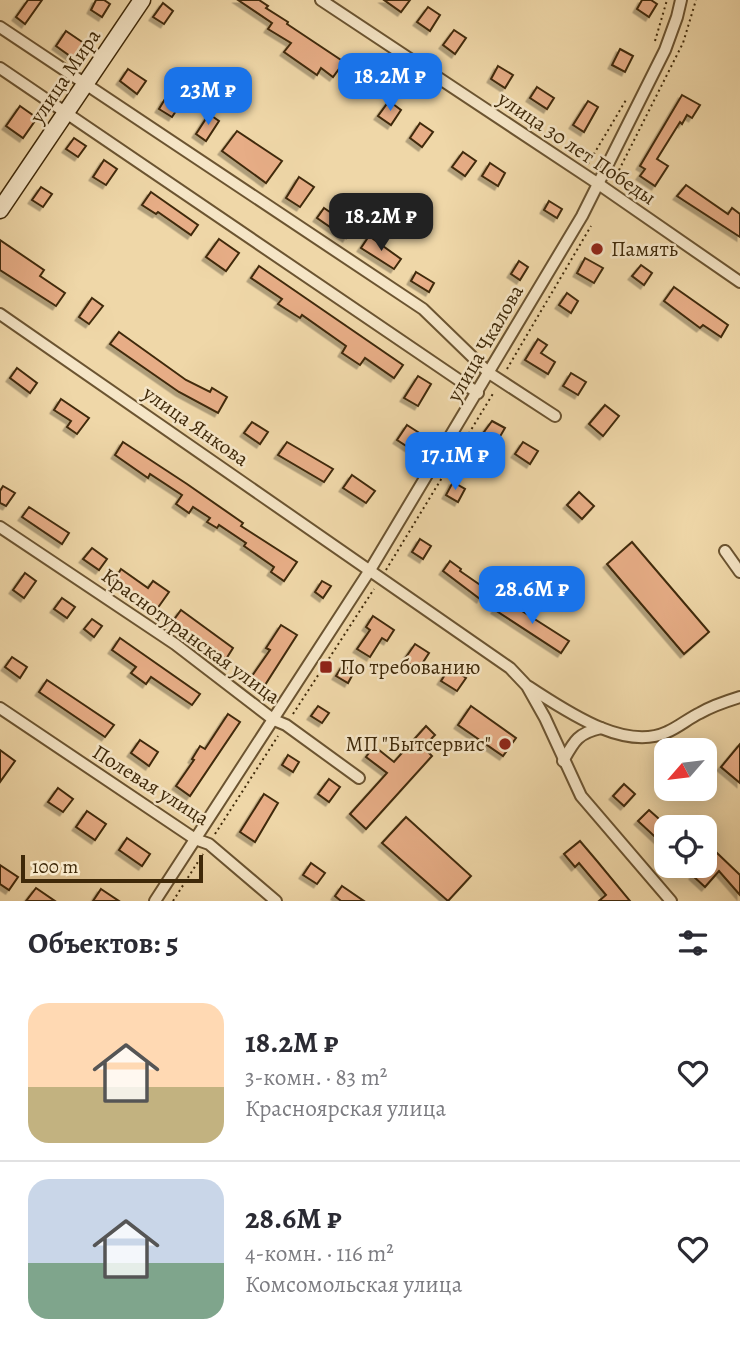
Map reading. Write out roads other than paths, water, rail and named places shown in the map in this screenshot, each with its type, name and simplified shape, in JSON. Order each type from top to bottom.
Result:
[{"type":"main road","name":"улица Мира","points":[[0,210],[142,0]]},
{"type":"street","name":"улица 30 лет Победы","points":[[321,0],[597,183],[740,282]]},
{"type":"street","name":"улица Чкалова","points":[[155,901],[370,570],[582,216],[665,50],[681,0]]},
{"type":"street","points":[[0,27],[423,309],[489,373],[555,416]]},
{"type":"street","points":[[0,68],[478,393]]},
{"type":"street","name":"улица Янкова","points":[[0,314],[510,668],[527,686]]},
{"type":"street","name":"Краснотуранская улица","points":[[0,527],[175,644],[274,720],[286,724],[359,778]]},
{"type":"street","points":[[725,551],[740,572]]},
{"type":"street","points":[[527,686],[601,728],[636,738],[653,737],[668,732],[700,712],[740,697]]},
{"type":"street","points":[[527,686],[581,796],[671,901]]},
{"type":"street","name":"Полевая улица","points":[[0,708],[195,839],[209,844],[276,901]]},
{"type":"street","points":[[563,761],[576,739],[586,731],[601,728]]},
{"type":"place","name":"Память","points":[[597,249]]},
{"type":"place","name":"По требованию","points":[[326,667]]},
{"type":"place","name":"МП \"Бытсервис\"","points":[[505,744]]}]
